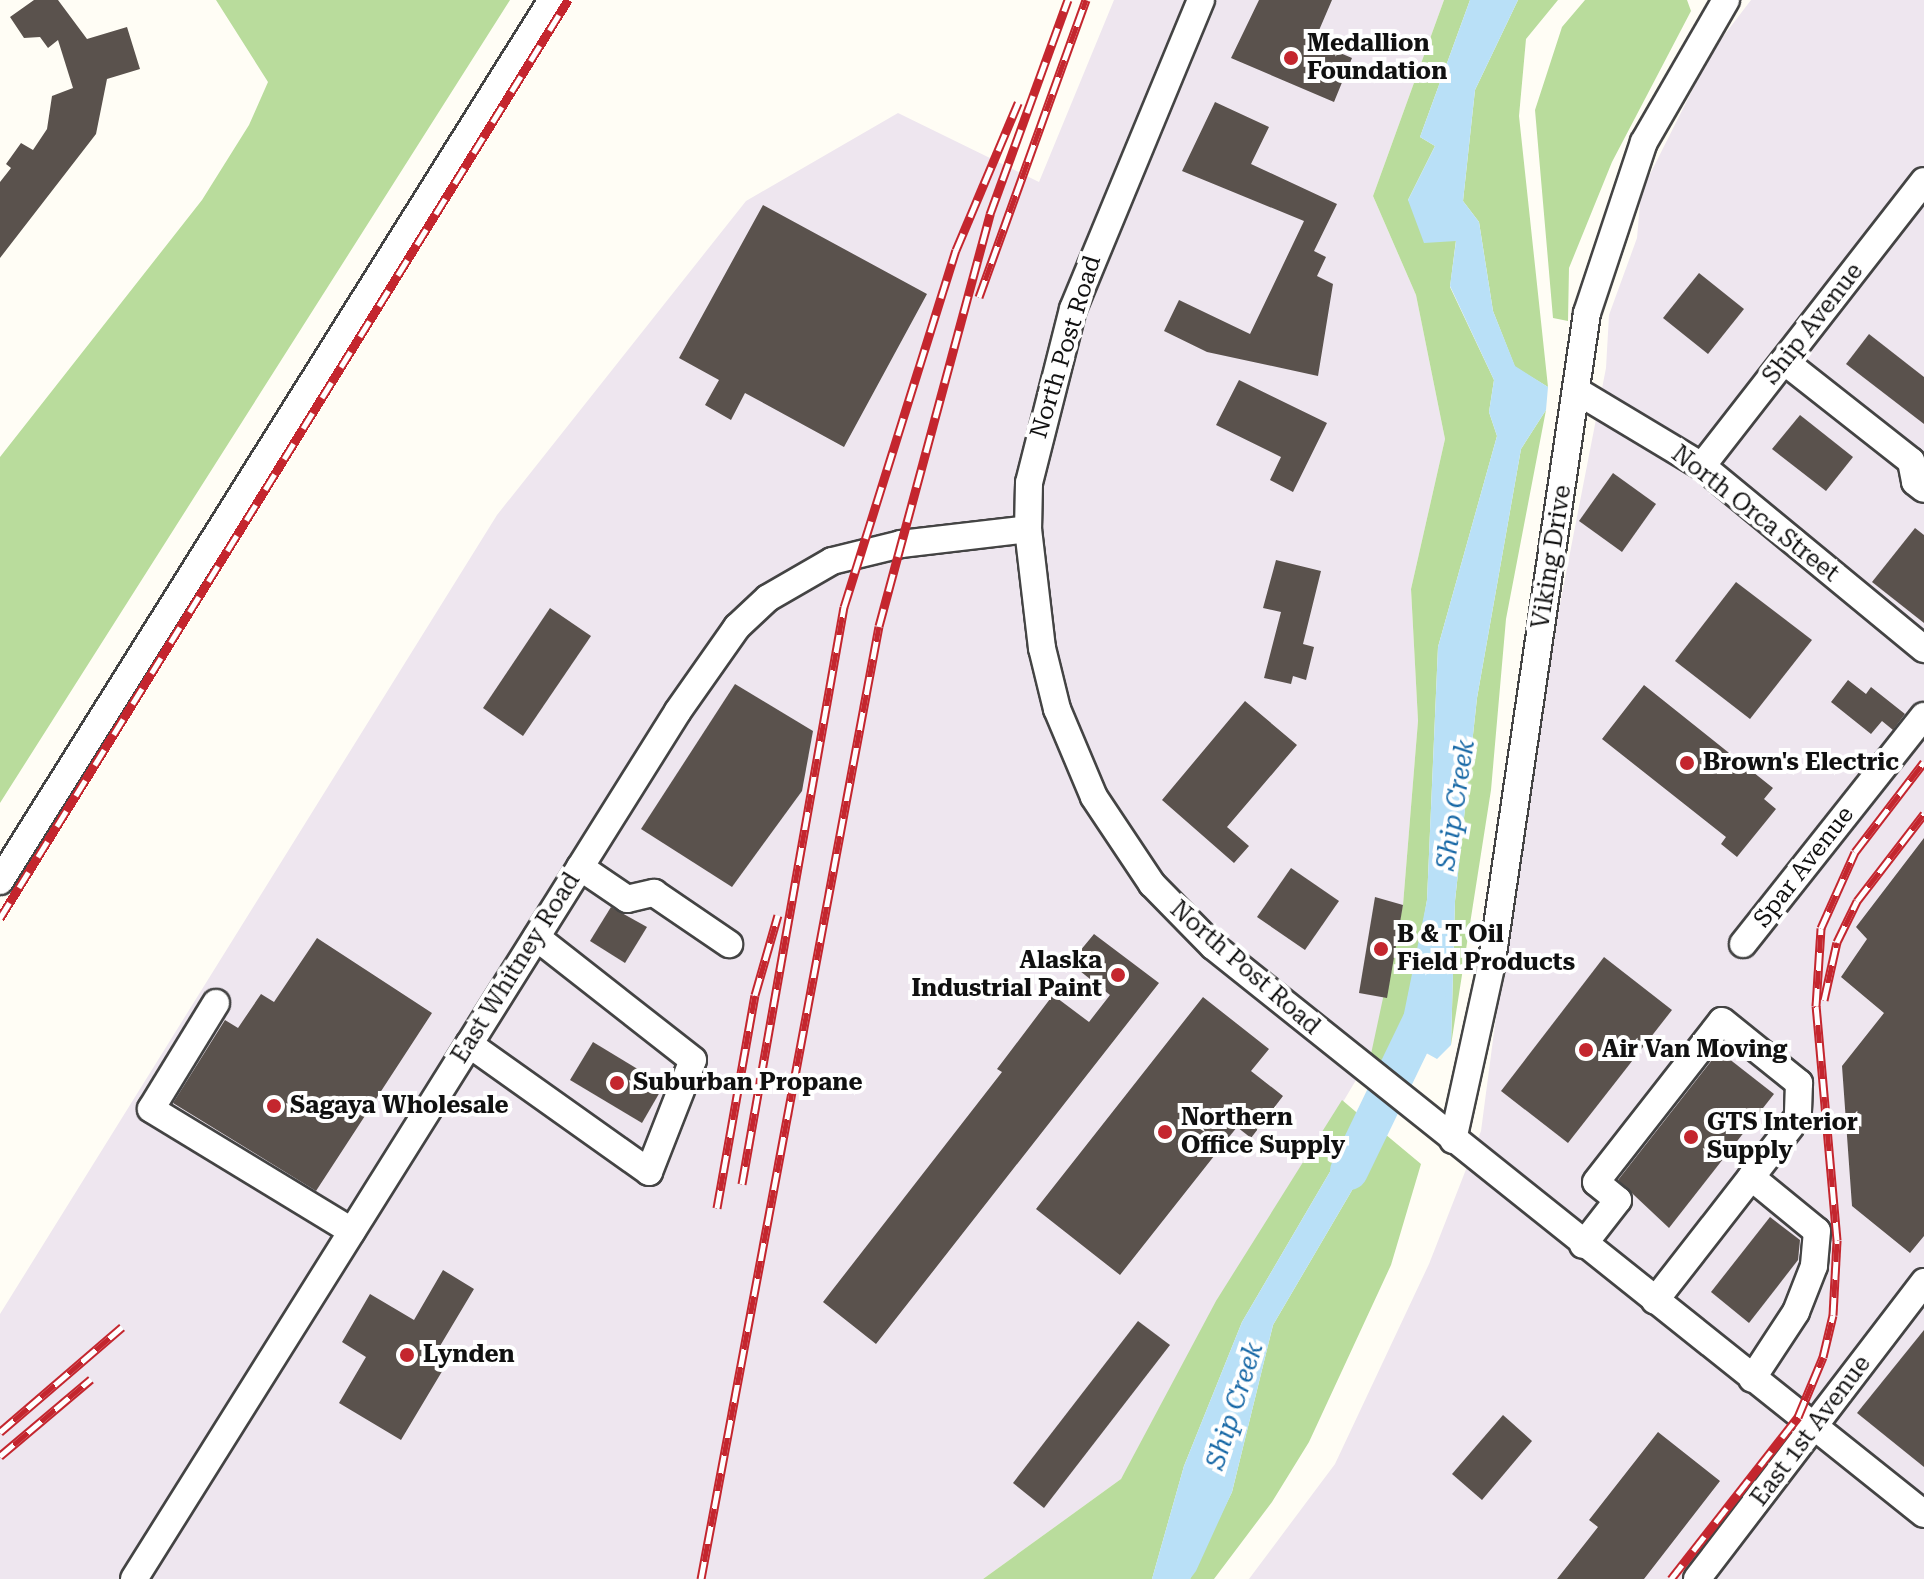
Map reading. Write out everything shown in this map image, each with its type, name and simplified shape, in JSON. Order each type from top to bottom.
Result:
[{"type":"street","points":[[0,881],[552,0]]},
{"type":"street","name":"North Post Road","points":[[1201,0],[1073,309],[1039,426],[1028,529],[1057,709],[1111,827],[1174,911],[1583,1245],[1924,1514]]},
{"type":"street","name":"Viking Drive","points":[[1453,1140],[1491,967],[1587,313],[1644,142],[1726,0]]},
{"type":"street","name":"Ship Avenue","points":[[1702,466],[1924,181]]},
{"type":"street","points":[[1784,361],[1911,461],[1915,482],[1924,489]]},
{"type":"street","name":"North Orca Street","points":[[1577,391],[1702,466],[1924,649]]},
{"type":"street","name":"East Whitney Road","points":[[134,1579],[711,662],[768,598],[800,576],[860,552],[1028,529]]},
{"type":"street","name":"Spar Avenue","points":[[1743,944],[1924,716]]},
{"type":"street","points":[[580,867],[627,899],[654,893],[729,944]]},
{"type":"street","points":[[469,1044],[649,1172],[693,1060],[536,937]]},
{"type":"street","points":[[216,1003],[151,1109],[352,1231]]},
{"type":"street","points":[[1583,1245],[1618,1200],[1596,1182],[1722,1021],[1799,1083],[1798,1117],[1655,1301]]},
{"type":"street","points":[[1751,1177],[1817,1231],[1814,1266],[1796,1312],[1752,1379]]},
{"type":"street","name":"East 1st Avenue","points":[[1697,1579],[1924,1282]]},
{"type":"shaded area","points":[[1114,0],[1444,0],[1373,196],[1416,295],[1445,439],[1411,589],[1418,721],[1403,905],[1376,1046],[1121,1479],[983,1579],[0,1579],[0,1314],[497,515],[746,201],[898,113],[1039,182]]},
{"type":"shaded area","points":[[1751,0],[1924,0],[1924,1579],[1249,1579],[1335,1464],[1429,1264],[1481,1131],[1530,758],[1606,368],[1609,315],[1637,238],[1641,192],[1712,51]]},
{"type":"green space","points":[[216,0],[510,0],[0,803],[0,457],[202,200],[249,125],[268,82]]},
{"type":"green space","points":[[1444,0],[1470,0],[1420,137],[1435,146],[1408,200],[1456,240],[1450,287],[1494,380],[1489,412],[1497,436],[1438,647],[1427,900],[1405,1030],[1383,1064],[1371,1054],[1403,905],[1418,721],[1411,589],[1445,439],[1416,295],[1373,196]]},
{"type":"green space","points":[[1518,0],[1558,0],[1526,39],[1519,116],[1548,387],[1515,367],[1493,311],[1479,222],[1463,201],[1475,90]]},
{"type":"green space","points":[[1585,0],[1687,0],[1691,11],[1612,162],[1569,268],[1568,321],[1553,318],[1535,110],[1562,27]]},
{"type":"green space","points":[[1546,410],[1506,619],[1491,790],[1451,1045],[1455,901],[1477,698],[1521,449]]},
{"type":"green space","points":[[1342,1100],[1362,1117],[1242,1322],[1184,1466],[1152,1579],[983,1579],[1121,1479],[1216,1301]]},
{"type":"green space","points":[[1385,1134],[1421,1164],[1391,1265],[1309,1442],[1272,1502],[1214,1579],[1190,1579],[1232,1492],[1273,1325]]},
{"type":"water","points":[[1470,0],[1518,0],[1475,90],[1463,201],[1479,222],[1493,311],[1515,366],[1548,387],[1546,410],[1521,449],[1477,698],[1455,901],[1451,1045],[1437,1059],[1399,1038],[1427,900],[1438,647],[1497,436],[1489,412],[1494,380],[1450,286],[1456,241],[1424,243],[1408,200],[1435,146],[1420,137]]},
{"type":"water","points":[[1362,1117],[1385,1134],[1273,1325],[1232,1492],[1190,1579],[1152,1579],[1184,1466],[1242,1322]]},
{"type":"building","points":[[34,0],[58,0],[87,39],[127,27],[140,69],[107,79],[96,134],[0,258],[0,182],[11,168],[6,164],[21,143],[33,150],[47,129],[52,96],[73,88],[58,40],[48,48],[40,37],[24,38],[10,17]]},
{"type":"building","name":"Medallion Foundation","points":[[1259,0],[1332,0],[1314,42],[1352,58],[1334,102],[1231,58]]},
{"type":"building","points":[[1215,102],[1269,127],[1251,164],[1337,204],[1314,251],[1326,257],[1317,276],[1333,284],[1318,376],[1207,352],[1164,331],[1179,300],[1250,334],[1304,221],[1182,171]]},
{"type":"building","points":[[763,205],[927,294],[844,447],[745,393],[731,420],[705,405],[719,380],[679,358]]},
{"type":"building","points":[[1699,273],[1744,309],[1708,354],[1663,318]]},
{"type":"building","points":[[1869,334],[1924,377],[1924,424],[1846,364]]},
{"type":"building","points":[[1239,380],[1327,423],[1293,492],[1270,480],[1281,457],[1216,425]]},
{"type":"building","points":[[1800,415],[1853,457],[1826,491],[1772,449]]},
{"type":"building","points":[[1613,473],[1656,504],[1622,552],[1579,521]]},
{"type":"building","points":[[1915,528],[1924,535],[1924,623],[1872,582]]},
{"type":"building","points":[[1276,560],[1321,571],[1303,644],[1314,647],[1306,680],[1293,676],[1291,684],[1264,678],[1281,612],[1263,608]]},
{"type":"building","points":[[1736,582],[1812,640],[1750,719],[1675,661]]},
{"type":"building","points":[[550,608],[591,636],[523,736],[483,708]]},
{"type":"building","points":[[1848,680],[1866,694],[1871,687],[1905,714],[1893,730],[1882,721],[1871,734],[1831,702]]},
{"type":"building","points":[[735,684],[813,731],[802,791],[732,887],[641,829]]},
{"type":"building","name":"Brown's Electric","points":[[1644,685],[1773,788],[1764,799],[1776,809],[1737,857],[1721,844],[1726,837],[1602,739]]},
{"type":"building","points":[[1245,701],[1297,745],[1227,827],[1249,846],[1234,863],[1162,800]]},
{"type":"building","points":[[1924,838],[1924,1236],[1910,1253],[1852,1206],[1842,1066],[1884,1013],[1841,977],[1867,939],[1856,927]]},
{"type":"building","points":[[1291,868],[1339,901],[1305,950],[1257,917]]},
{"type":"building","name":"B & T Oil Field Products","points":[[1375,897],[1403,905],[1387,998],[1359,993]]},
{"type":"building","points":[[611,907],[647,927],[625,963],[590,941]]},
{"type":"building","points":[[1094,934],[1159,983],[876,1344],[823,1302],[1002,1072],[997,1069],[1053,995],[1089,1022],[1110,995],[1070,963]]},
{"type":"building","points":[[317,938],[432,1013],[316,1191],[173,1103],[225,1020],[238,1028],[261,994],[274,1002]]},
{"type":"building","name":"Air Van Moving","points":[[1604,957],[1672,1010],[1568,1143],[1501,1091]]},
{"type":"building","name":"Northern Office Supply","points":[[1203,997],[1269,1049],[1251,1071],[1283,1096],[1251,1138],[1237,1127],[1120,1275],[1036,1209]]},
{"type":"building","name":"Suburban Propane","points":[[593,1042],[664,1085],[642,1123],[570,1080]]},
{"type":"building","name":"GTS Interior Supply","points":[[1719,1051],[1774,1094],[1669,1228],[1618,1180]]},
{"type":"building","points":[[1770,1217],[1800,1240],[1798,1260],[1749,1323],[1711,1292]]},
{"type":"building","name":"Lynden","points":[[443,1270],[474,1289],[440,1346],[453,1353],[401,1440],[339,1403],[366,1357],[342,1342],[370,1294],[414,1320]]},
{"type":"building","points":[[1138,1321],[1170,1345],[1044,1508],[1013,1483]]},
{"type":"building","points":[[1924,1330],[1924,1467],[1857,1413]]},
{"type":"building","points":[[1503,1415],[1532,1441],[1482,1500],[1452,1474]]},
{"type":"building","points":[[1658,1432],[1720,1481],[1644,1579],[1557,1579],[1598,1527],[1589,1520]]},
{"type":"waterway","name":"Ship Creek","points":[[1349,1171],[1424,1016],[1427,998]]},
{"type":"railway","points":[[0,918],[568,0]]},
{"type":"railway","points":[[701,1579],[879,626],[990,214],[1068,0]]},
{"type":"railway","points":[[979,297],[1086,0]]},
{"type":"railway","points":[[742,1184],[844,607],[956,250],[1018,103]]},
{"type":"railway","points":[[1671,1579],[1798,1417],[1823,1357],[1833,1315],[1837,1240],[1816,1006],[1821,928],[1855,852],[1924,762]]},
{"type":"railway","points":[[1824,1000],[1837,942],[1857,901],[1924,814]]},
{"type":"railway","points":[[717,1208],[755,995],[778,915]]},
{"type":"railway","points":[[0,1432],[122,1327]]},
{"type":"railway","points":[[0,1456],[91,1379]]},
{"type":"place","name":"Medallion Foundation","points":[[1291,58]]},
{"type":"place","name":"Brown's Electric","points":[[1687,763]]},
{"type":"place","name":"B & T Oil Field Products","points":[[1381,949]]},
{"type":"place","name":"Alaska Industrial Paint","points":[[1118,975]]},
{"type":"place","name":"Air Van Moving","points":[[1586,1050]]},
{"type":"place","name":"Suburban Propane","points":[[617,1083]]},
{"type":"place","name":"Sagaya Wholesale","points":[[274,1106]]},
{"type":"place","name":"Northern Office Supply","points":[[1165,1132]]},
{"type":"place","name":"GTS Interior Supply","points":[[1691,1137]]},
{"type":"place","name":"Lynden","points":[[407,1355]]}]
